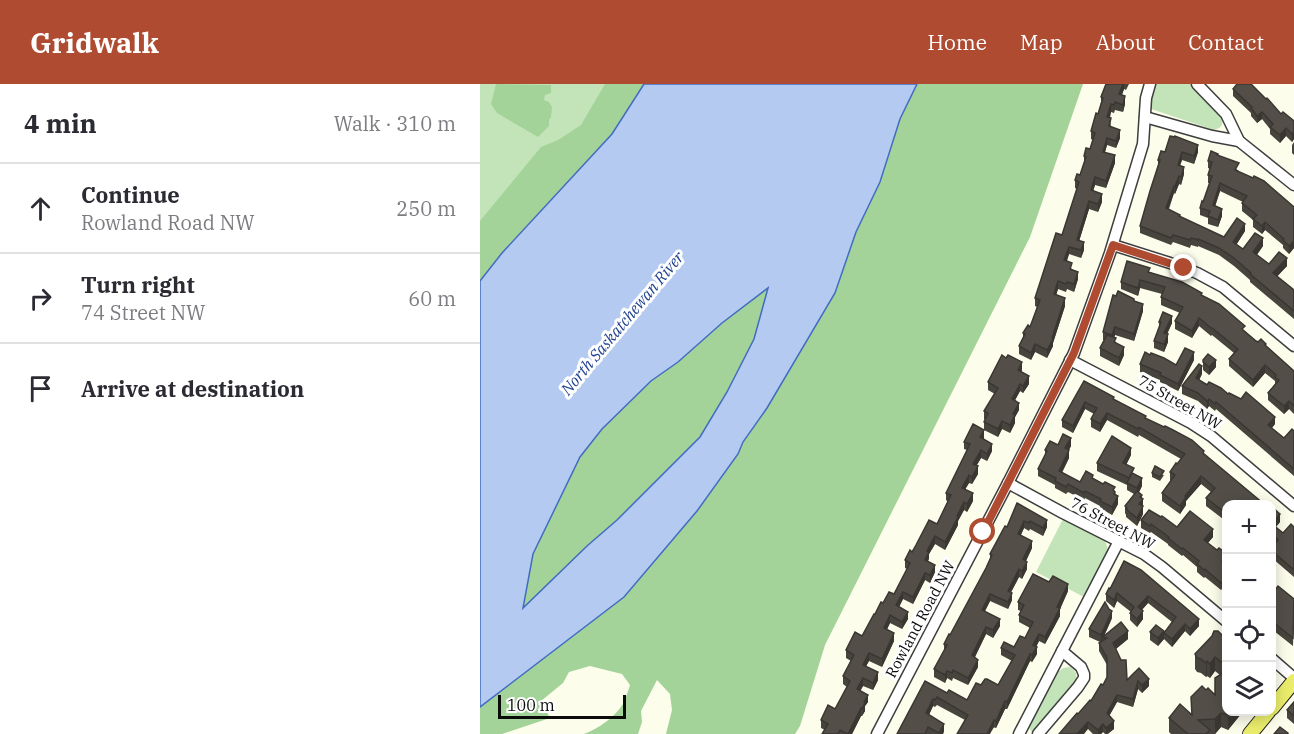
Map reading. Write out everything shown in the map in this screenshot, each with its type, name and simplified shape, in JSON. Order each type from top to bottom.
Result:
[{"type":"main road","points":[[1276,703],[1294,679]]},
{"type":"main road","points":[[1250,734],[1264,716]]},
{"type":"street","name":"Rowland Road NW","points":[[877,734],[1070,360],[1113,245],[1143,144],[1146,98],[1150,84]]},
{"type":"street","points":[[1197,84],[1226,114],[1239,141],[1294,186]]},
{"type":"street","points":[[1145,117],[1212,136],[1239,141]]},
{"type":"street","points":[[1113,245],[1197,273],[1223,287],[1294,346]]},
{"type":"street","name":"75 Street NW","points":[[1070,360],[1191,423],[1211,436],[1294,506]]},
{"type":"street","name":"76 Street NW","points":[[1008,483],[1144,554],[1222,617]]},
{"type":"street","points":[[1019,734],[1119,541]]},
{"type":"street","points":[[1038,734],[1084,678],[1081,667],[1062,651]]},
{"type":"street","points":[[1275,662],[1294,679]]},
{"type":"green space","points":[[480,84],[645,84],[480,280]]},
{"type":"green space","points":[[496,84],[551,85],[551,93],[545,95],[544,100],[552,107],[549,126],[538,137],[497,113],[491,104]]},
{"type":"green space","points":[[605,84],[644,84],[612,134],[502,253],[480,281],[480,221],[541,147],[558,140],[581,125]]},
{"type":"green space","points":[[917,84],[1083,84],[1030,237],[825,645],[800,726],[795,734],[666,734],[672,710],[670,694],[657,680],[641,711],[642,722],[638,734],[584,734],[600,726],[616,713],[623,704],[630,685],[622,674],[590,666],[569,672],[563,683],[541,701],[550,718],[502,734],[480,734],[480,707],[624,597],[697,511],[738,454],[835,293],[856,232],[880,182],[900,119]]},
{"type":"green space","points":[[1155,84],[1190,84],[1220,116],[1222,125],[1214,130],[1151,109]]},
{"type":"green space","points":[[769,287],[754,339],[727,392],[700,437],[523,609],[533,554],[580,457],[602,429],[651,381],[678,362],[722,323]]},
{"type":"green space","points":[[1063,519],[1105,541],[1108,549],[1084,597],[1036,572]]},
{"type":"green space","points":[[1070,667],[1076,674],[1076,682],[1034,732],[1031,731],[1029,728],[1058,672]]},
{"type":"water","name":"North Saskatchewan River","points":[[644,84],[917,84],[900,119],[880,182],[856,232],[835,293],[767,408],[743,442],[738,454],[697,511],[624,597],[480,707],[480,281],[502,253],[612,134]],"holes":[[[768,288],[754,339],[727,392],[700,437],[617,520],[523,608],[533,554],[580,457],[602,429],[651,381],[678,362],[722,323]]]},
{"type":"building","points":[[1106,84],[1123,84],[1119,94],[1125,96],[1123,105],[1115,102],[1114,105],[1111,104],[1107,117],[1111,118],[1109,126],[1120,130],[1116,141],[1107,138],[1103,152],[1115,155],[1106,181],[1095,177],[1091,190],[1102,194],[1098,204],[1089,201],[1077,240],[1084,242],[1081,250],[1069,247],[1064,260],[1072,263],[1070,269],[1078,272],[1074,284],[1058,281],[1054,294],[1065,298],[1053,339],[1047,350],[1035,344],[1031,353],[1019,346],[1025,334],[1023,333],[1028,325],[1030,327],[1040,300],[1035,298],[1056,233],[1062,235],[1079,182],[1075,180],[1077,174],[1080,175],[1086,157],[1084,156],[1086,148],[1090,149],[1095,133],[1091,131]]},
{"type":"building","points":[[1237,84],[1251,84],[1281,114],[1283,112],[1294,121],[1294,132],[1292,134],[1286,128],[1280,135],[1270,127],[1273,124],[1262,112],[1257,116],[1252,107],[1233,89]]},
{"type":"building","points":[[1170,136],[1198,145],[1194,156],[1182,152],[1178,165],[1184,167],[1166,208],[1224,237],[1237,218],[1245,224],[1233,242],[1243,249],[1255,233],[1263,238],[1253,252],[1269,264],[1279,252],[1287,258],[1273,273],[1294,290],[1294,311],[1234,258],[1219,248],[1198,239],[1191,238],[1190,240],[1173,235],[1171,238],[1140,226],[1161,151],[1165,152]]},
{"type":"building","points":[[1211,151],[1239,163],[1235,170],[1264,181],[1294,207],[1294,241],[1289,246],[1265,222],[1262,226],[1253,219],[1257,215],[1242,203],[1247,196],[1220,183],[1213,205],[1222,209],[1218,220],[1208,216],[1210,211],[1200,208],[1212,176],[1208,175],[1212,162],[1208,161]]},
{"type":"building","points":[[1127,261],[1150,268],[1148,272],[1182,282],[1202,293],[1201,295],[1219,304],[1245,326],[1242,329],[1256,341],[1261,339],[1294,371],[1294,406],[1289,401],[1284,406],[1268,393],[1279,380],[1265,365],[1253,380],[1229,359],[1238,349],[1199,318],[1192,331],[1175,321],[1183,307],[1161,297],[1165,287],[1140,280],[1138,288],[1121,282]]},
{"type":"building","points":[[1118,291],[1143,304],[1134,334],[1115,327],[1112,335],[1103,332],[1113,295],[1116,296]]},
{"type":"building","points":[[1163,312],[1172,316],[1164,333],[1168,334],[1164,344],[1154,341]]},
{"type":"building","points":[[1107,335],[1116,338],[1114,342],[1124,347],[1119,358],[1100,348]]},
{"type":"building","points":[[1185,348],[1194,352],[1178,384],[1160,375],[1161,373],[1140,364],[1145,352],[1164,358],[1176,365]]},
{"type":"building","points":[[1208,354],[1216,360],[1209,367],[1203,362]]},
{"type":"building","points":[[1002,355],[1006,358],[1008,355],[1022,362],[1018,370],[1029,376],[1023,386],[1020,384],[1012,399],[1019,403],[1010,425],[1002,421],[998,429],[984,422],[988,413],[984,411],[998,388],[988,382]]},
{"type":"building","points":[[1199,364],[1202,366],[1196,378],[1207,385],[1209,382],[1241,399],[1246,392],[1275,417],[1268,425],[1284,438],[1292,429],[1294,431],[1294,469],[1216,402],[1215,404],[1209,399],[1207,401],[1198,393],[1182,386]]},
{"type":"building","points":[[1084,381],[1146,416],[1145,418],[1192,440],[1204,451],[1203,453],[1259,500],[1222,500],[1222,510],[1206,498],[1215,488],[1201,476],[1180,506],[1162,493],[1175,475],[1170,472],[1185,454],[1139,427],[1138,429],[1107,413],[1100,424],[1091,419],[1097,408],[1085,402],[1073,426],[1062,420]]},
{"type":"building","points":[[973,424],[984,430],[980,437],[992,444],[987,454],[981,450],[973,464],[978,466],[972,477],[969,475],[962,488],[973,493],[967,504],[964,502],[945,542],[935,536],[927,551],[929,552],[925,560],[935,565],[930,575],[925,573],[913,597],[903,592],[896,605],[908,612],[902,622],[890,615],[884,628],[894,633],[882,659],[869,653],[863,665],[878,672],[873,683],[863,678],[857,689],[868,695],[848,734],[840,730],[838,734],[822,734],[828,724],[821,720],[828,705],[835,709],[850,681],[843,676],[854,655],[846,650],[855,632],[862,636],[889,592],[894,594],[910,563],[905,560],[910,550],[912,552],[929,520],[937,524],[951,495],[946,493],[970,444],[964,442]]},
{"type":"building","points":[[1063,434],[1071,438],[1065,448],[1069,450],[1059,471],[1080,482],[1086,471],[1093,475],[1092,478],[1115,487],[1114,494],[1118,496],[1112,507],[1085,491],[1084,493],[1068,484],[1066,487],[1055,481],[1056,478],[1038,469],[1050,441],[1058,445]]},
{"type":"building","points":[[1112,436],[1131,448],[1123,463],[1134,468],[1129,478],[1097,463]]},
{"type":"building","points":[[1155,466],[1164,471],[1160,477],[1152,473]]},
{"type":"building","points":[[1132,473],[1142,478],[1137,488],[1127,483]]},
{"type":"building","points":[[1137,491],[1142,495],[1140,497],[1143,499],[1139,504],[1143,506],[1137,518],[1125,506]]},
{"type":"building","points":[[1017,503],[1047,520],[1043,528],[1030,521],[1029,523],[1024,521],[1018,534],[1032,541],[1023,559],[1027,562],[1022,571],[1019,569],[1008,591],[1012,593],[1008,602],[990,594],[982,610],[1000,619],[993,630],[986,627],[972,655],[978,660],[968,678],[953,670],[952,673],[947,671],[945,675],[934,669],[947,645],[944,644],[986,568],[992,555],[990,554],[1005,526],[1007,527]]},
{"type":"building","points":[[1149,510],[1177,527],[1190,511],[1213,529],[1204,540],[1217,550],[1219,548],[1222,550],[1222,582],[1204,570],[1197,564],[1199,561],[1169,537],[1141,520]]},
{"type":"building","points":[[1291,524],[1294,527],[1294,570],[1276,554],[1278,540],[1276,527],[1283,533]]},
{"type":"building","points":[[1124,561],[1141,570],[1199,619],[1190,629],[1185,624],[1172,639],[1164,633],[1176,617],[1148,596],[1138,607],[1143,611],[1137,619],[1130,613],[1134,607],[1117,593],[1114,600],[1106,594]]},
{"type":"building","points":[[1033,574],[1049,582],[1053,576],[1068,584],[1057,607],[1060,608],[1045,637],[1039,634],[1033,645],[1037,647],[1032,655],[1030,654],[1007,702],[1005,701],[987,734],[957,734],[968,715],[937,697],[933,699],[926,713],[944,724],[939,733],[928,727],[925,734],[897,734],[925,681],[947,693],[949,690],[967,700],[976,683],[981,685],[987,679],[998,685],[1015,655],[1001,648],[1004,642],[1014,647],[1020,636],[1025,638],[1033,622],[1019,615],[1024,605],[1018,602]]},
{"type":"building","points":[[1278,586],[1294,599],[1293,638],[1276,625],[1276,589]]},
{"type":"building","points":[[1105,602],[1112,611],[1101,635],[1089,629]]},
{"type":"building","points":[[1121,622],[1128,631],[1113,643],[1121,660],[1126,660],[1127,680],[1139,668],[1149,679],[1142,685],[1138,681],[1133,699],[1117,695],[1107,713],[1114,721],[1106,728],[1103,724],[1098,730],[1088,722],[1077,734],[1059,734],[1091,701],[1101,684],[1103,685],[1107,677],[1107,658],[1099,643],[1107,638],[1103,637]]},
{"type":"building","points":[[1156,625],[1164,631],[1158,638],[1150,632]]},
{"type":"building","points":[[1214,631],[1222,635],[1222,662],[1215,657],[1210,664],[1207,661],[1206,663],[1197,658],[1195,654]]},
{"type":"building","points":[[1222,673],[1222,713],[1215,719],[1198,720],[1210,730],[1206,734],[1188,734],[1169,718],[1180,704],[1192,715],[1191,697],[1202,686],[1215,695],[1215,678]]},
{"type":"building","points":[[1294,702],[1294,716],[1287,710]]},
{"type":"building","points":[[1280,727],[1288,733],[1288,734],[1274,734]]},
{"type":"route","points":[[983,532],[1074,353],[1113,245],[1184,268]]}]
